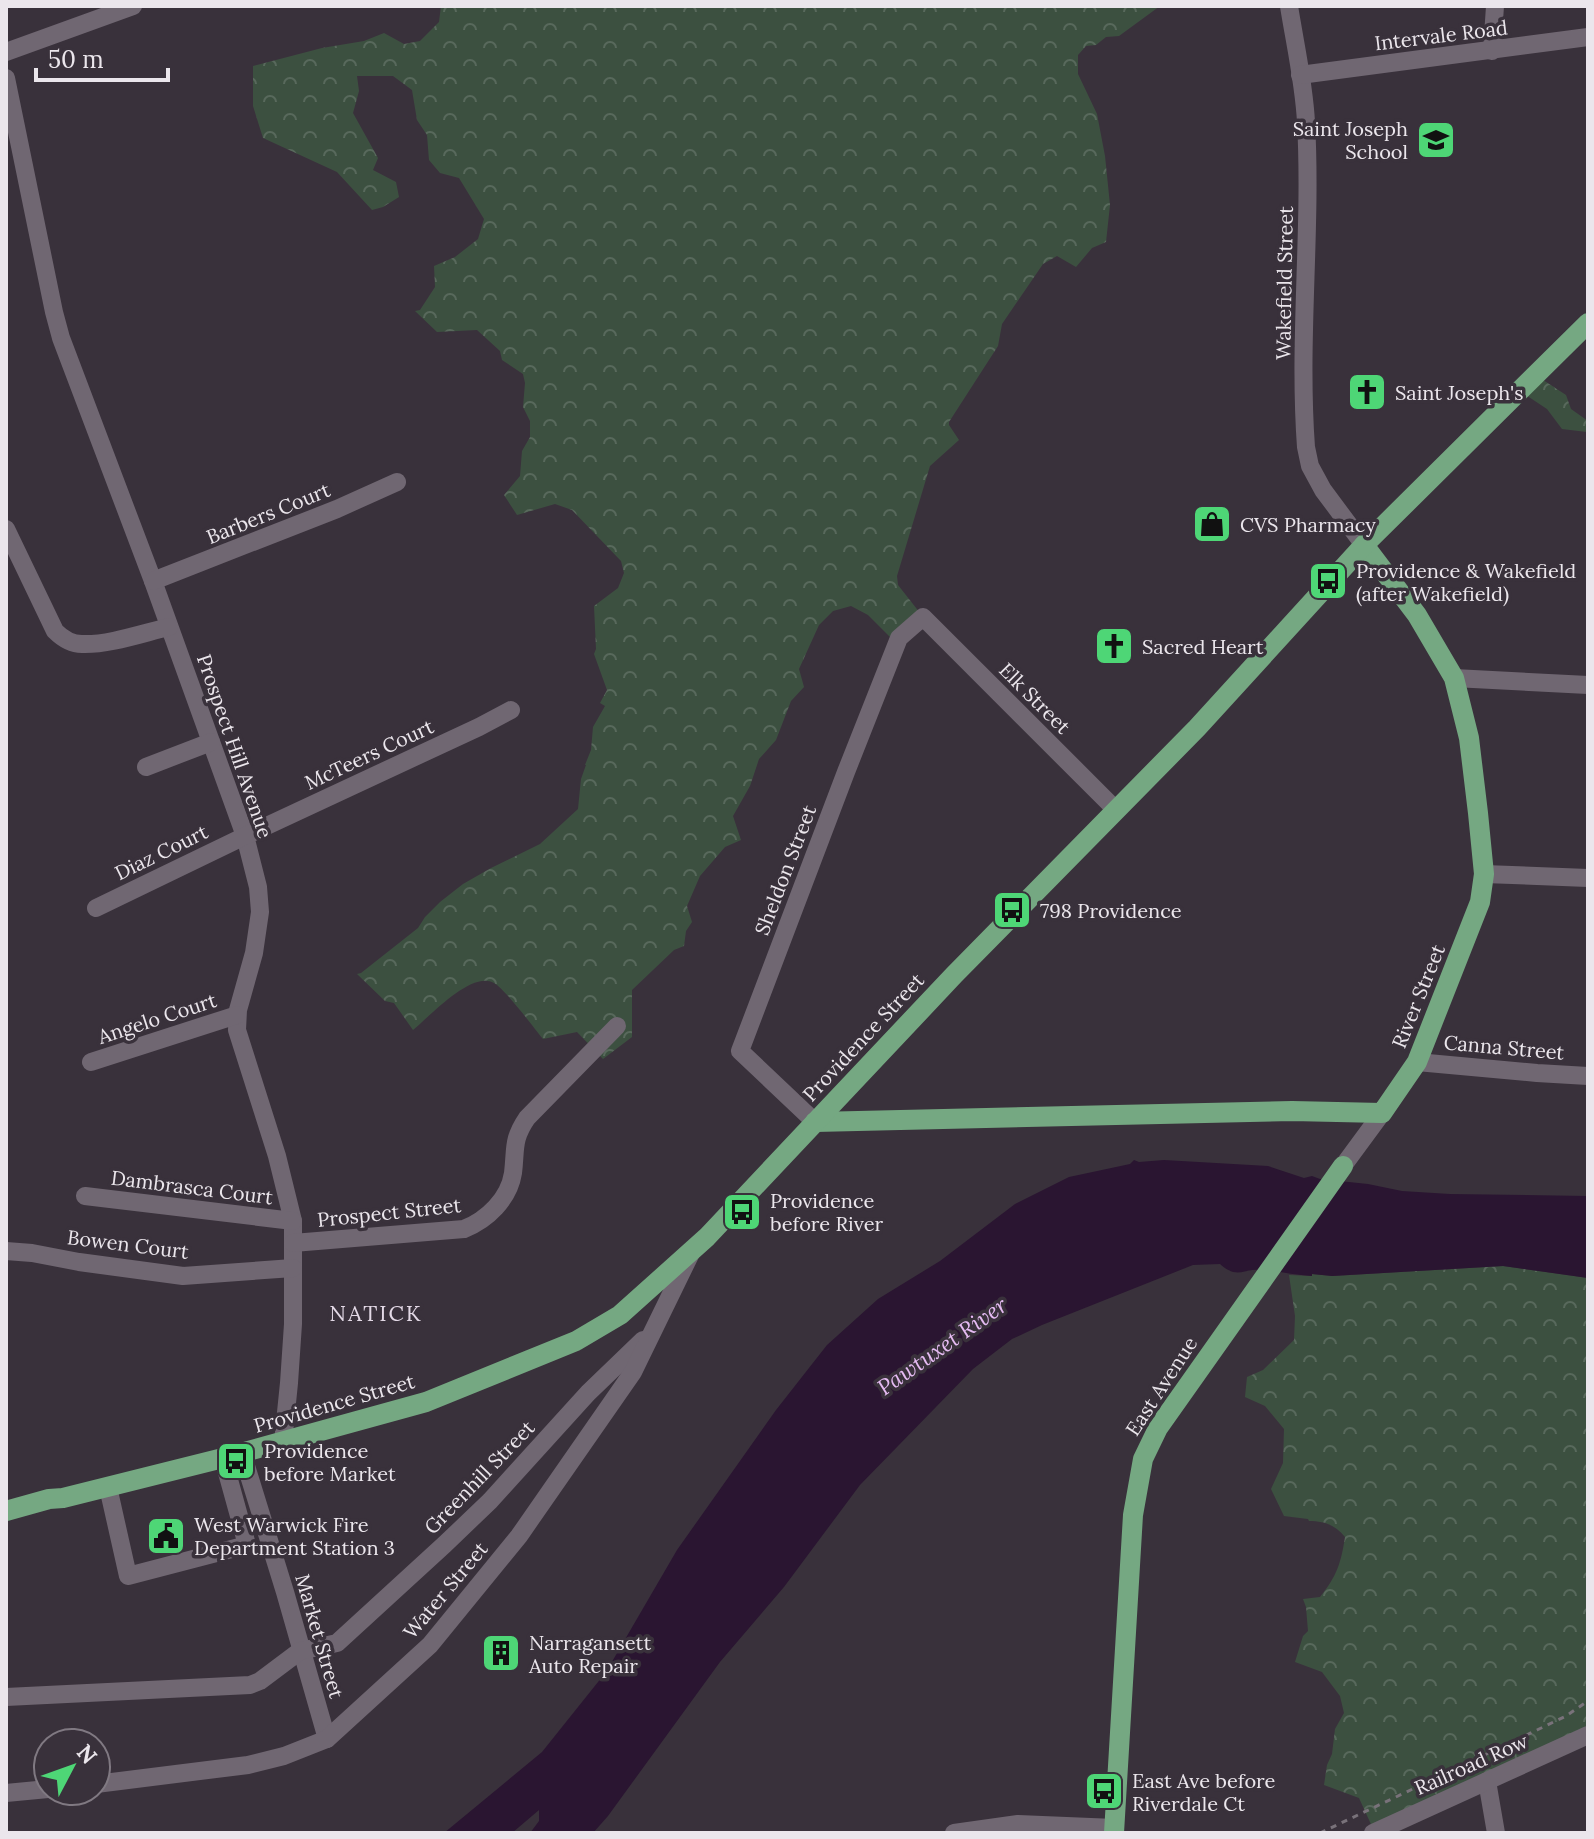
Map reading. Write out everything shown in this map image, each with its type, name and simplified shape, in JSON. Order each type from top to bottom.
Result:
[{"type":"main road","name":"Providence Street","points":[[6,1511],[232,1456],[426,1402],[576,1341],[620,1315],[707,1237],[954,975],[1197,728],[1364,545],[1588,323]]},
{"type":"main road","name":"River Street","points":[[1364,545],[1417,615],[1454,678],[1469,738],[1484,874],[1476,915],[1417,1062],[1382,1113]]},
{"type":"main road","points":[[815,1122],[1292,1111],[1382,1113]]},
{"type":"main road","name":"East Avenue","points":[[1114,1830],[1133,1515],[1143,1459],[1158,1428],[1343,1166]]},
{"type":"street","points":[[6,52],[133,6]]},
{"type":"street","name":"Wakefield Street","points":[[1289,6],[1306,121],[1306,447],[1310,466],[1323,490],[1364,545]]},
{"type":"street","points":[[1492,51],[1495,6]]},
{"type":"street","name":"Intervale Road","points":[[1300,75],[1588,37]]},
{"type":"street","name":"Prospect Hill Avenue","points":[[6,78],[13,148],[61,338],[245,836],[258,887],[260,912],[254,953],[237,1015],[239,1036],[265,1116],[293,1221],[291,1352],[283,1442]]},
{"type":"street","name":"Barbers Court","points":[[153,581],[337,509],[397,482]]},
{"type":"street","points":[[6,529],[60,637],[73,643],[90,644],[169,627]]},
{"type":"street","name":"Elk Street","points":[[923,617],[1116,810]]},
{"type":"street","name":"Sheldon Street","points":[[815,1122],[740,1051],[899,638],[923,617]]},
{"type":"street","points":[[1454,678],[1588,685]]},
{"type":"street","name":"McTeers Court","points":[[245,836],[511,710]]},
{"type":"street","points":[[146,767],[211,742]]},
{"type":"street","name":"Diaz Court","points":[[96,908],[245,836]]},
{"type":"street","points":[[1484,874],[1588,878]]},
{"type":"street","name":"Angelo Court","points":[[91,1062],[237,1015]]},
{"type":"street","name":"Prospect Street","points":[[293,1243],[464,1229],[481,1221],[495,1208],[513,1175],[514,1145],[519,1129],[617,1026]]},
{"type":"street","name":"Canna Street","points":[[1417,1062],[1588,1076]]},
{"type":"street","name":"East Avenue","points":[[1343,1166],[1382,1113]]},
{"type":"street","name":"Dambrasca Court","points":[[85,1196],[293,1221]]},
{"type":"street","name":"Water Street","points":[[112,1782],[248,1765],[284,1756],[327,1739],[430,1645],[519,1536],[633,1372],[694,1248]]},
{"type":"street","name":"Bowen Court","points":[[6,1251],[183,1276],[293,1268]]},
{"type":"street","name":"Greenhill Street","points":[[6,1697],[250,1685],[300,1651],[337,1643],[490,1501],[588,1393],[652,1331]]},
{"type":"street","points":[[108,1487],[128,1576],[247,1545],[232,1456]]},
{"type":"street","name":"Market Street","points":[[232,1456],[285,1592],[327,1739]]},
{"type":"street","name":"Railroad Row","points":[[1373,1833],[1588,1735]]},
{"type":"street","points":[[1487,1781],[1496,1833]]},
{"type":"street","points":[[6,1793],[32,1791]]},
{"type":"street","points":[[954,1833],[1018,1824],[1114,1830]]},
{"type":"path","points":[[1320,1833],[1556,1721],[1588,1701]]},
{"type":"green space","points":[[441,6],[1160,6],[1119,36],[1106,37],[1096,45],[1086,46],[1078,55],[1078,74],[1097,114],[1105,156],[1110,205],[1106,242],[1092,248],[1076,267],[1057,256],[1043,264],[1002,324],[998,346],[949,422],[959,440],[930,466],[897,576],[898,585],[920,613],[896,643],[868,615],[851,606],[833,611],[819,625],[799,669],[804,687],[791,701],[776,740],[759,759],[750,786],[733,816],[741,840],[725,847],[700,876],[687,906],[692,922],[686,931],[684,946],[674,950],[632,990],[632,1037],[603,1059],[577,1032],[543,1039],[494,983],[485,981],[463,988],[413,1030],[394,1003],[385,1001],[357,974],[418,928],[440,902],[463,884],[540,844],[578,809],[581,779],[591,750],[593,727],[605,706],[600,703],[607,690],[594,654],[594,606],[618,588],[624,573],[621,561],[572,510],[555,504],[517,515],[504,495],[520,476],[522,451],[530,437],[530,421],[523,407],[523,374],[502,360],[500,351],[477,330],[437,332],[415,311],[420,310],[435,287],[434,266],[455,257],[478,239],[484,219],[459,178],[440,173],[429,160],[427,135],[417,120],[412,90],[393,76],[357,76],[359,91],[353,113],[378,158],[373,170],[396,182],[399,197],[383,207],[372,210],[337,172],[263,138],[253,106],[253,66],[364,41],[384,33],[404,44],[420,41],[439,22]]},
{"type":"green space","points":[[1537,376],[1566,395],[1571,409],[1588,421],[1588,434],[1562,429],[1547,409],[1520,391]]},
{"type":"green space","points":[[1503,1266],[1588,1278],[1588,1740],[1375,1833],[1359,1798],[1324,1785],[1335,1729],[1344,1713],[1340,1696],[1322,1672],[1295,1662],[1303,1636],[1308,1631],[1303,1599],[1320,1597],[1331,1582],[1345,1537],[1325,1523],[1284,1516],[1271,1489],[1283,1463],[1284,1429],[1265,1406],[1245,1397],[1247,1377],[1263,1370],[1294,1340],[1295,1316],[1289,1275],[1333,1276]]},
{"type":"water","name":"Pawtuxet River","points":[[1134,1160],[1268,1166],[1304,1178],[1312,1176],[1402,1191],[1588,1196],[1588,1278],[1503,1266],[1312,1276],[1261,1270],[1236,1272],[1220,1264],[1193,1265],[1012,1339],[973,1369],[860,1485],[784,1587],[720,1662],[593,1833],[530,1833],[539,1821],[539,1810],[512,1833],[444,1833],[542,1752],[606,1672],[677,1550],[776,1410],[827,1345],[878,1299],[940,1261],[1015,1204],[1069,1177],[1130,1164]]},
{"type":"place","name":"Saint Joseph School","points":[[1436,140]]},
{"type":"place","name":"Saint Joseph's","points":[[1367,392]]},
{"type":"place","name":"CVS Pharmacy","points":[[1212,524]]},
{"type":"place","name":"Providence & Wakefield (after Wakefield)","points":[[1328,581]]},
{"type":"place","name":"Sacred Heart","points":[[1114,646]]},
{"type":"place","name":"798 Providence","points":[[1012,910]]},
{"type":"place","name":"Providence before River","points":[[742,1212]]},
{"type":"place","name":"Providence before Market","points":[[236,1461]]},
{"type":"place","name":"West Warwick Fire Department Station 3","points":[[166,1536]]},
{"type":"place","name":"Narragansett Auto Repair","points":[[501,1653]]},
{"type":"place","name":"East Ave before Riverdale Ct","points":[[1104,1791]]},
{"type":"district","name":"NATICK","points":[[376,1313]]}]
